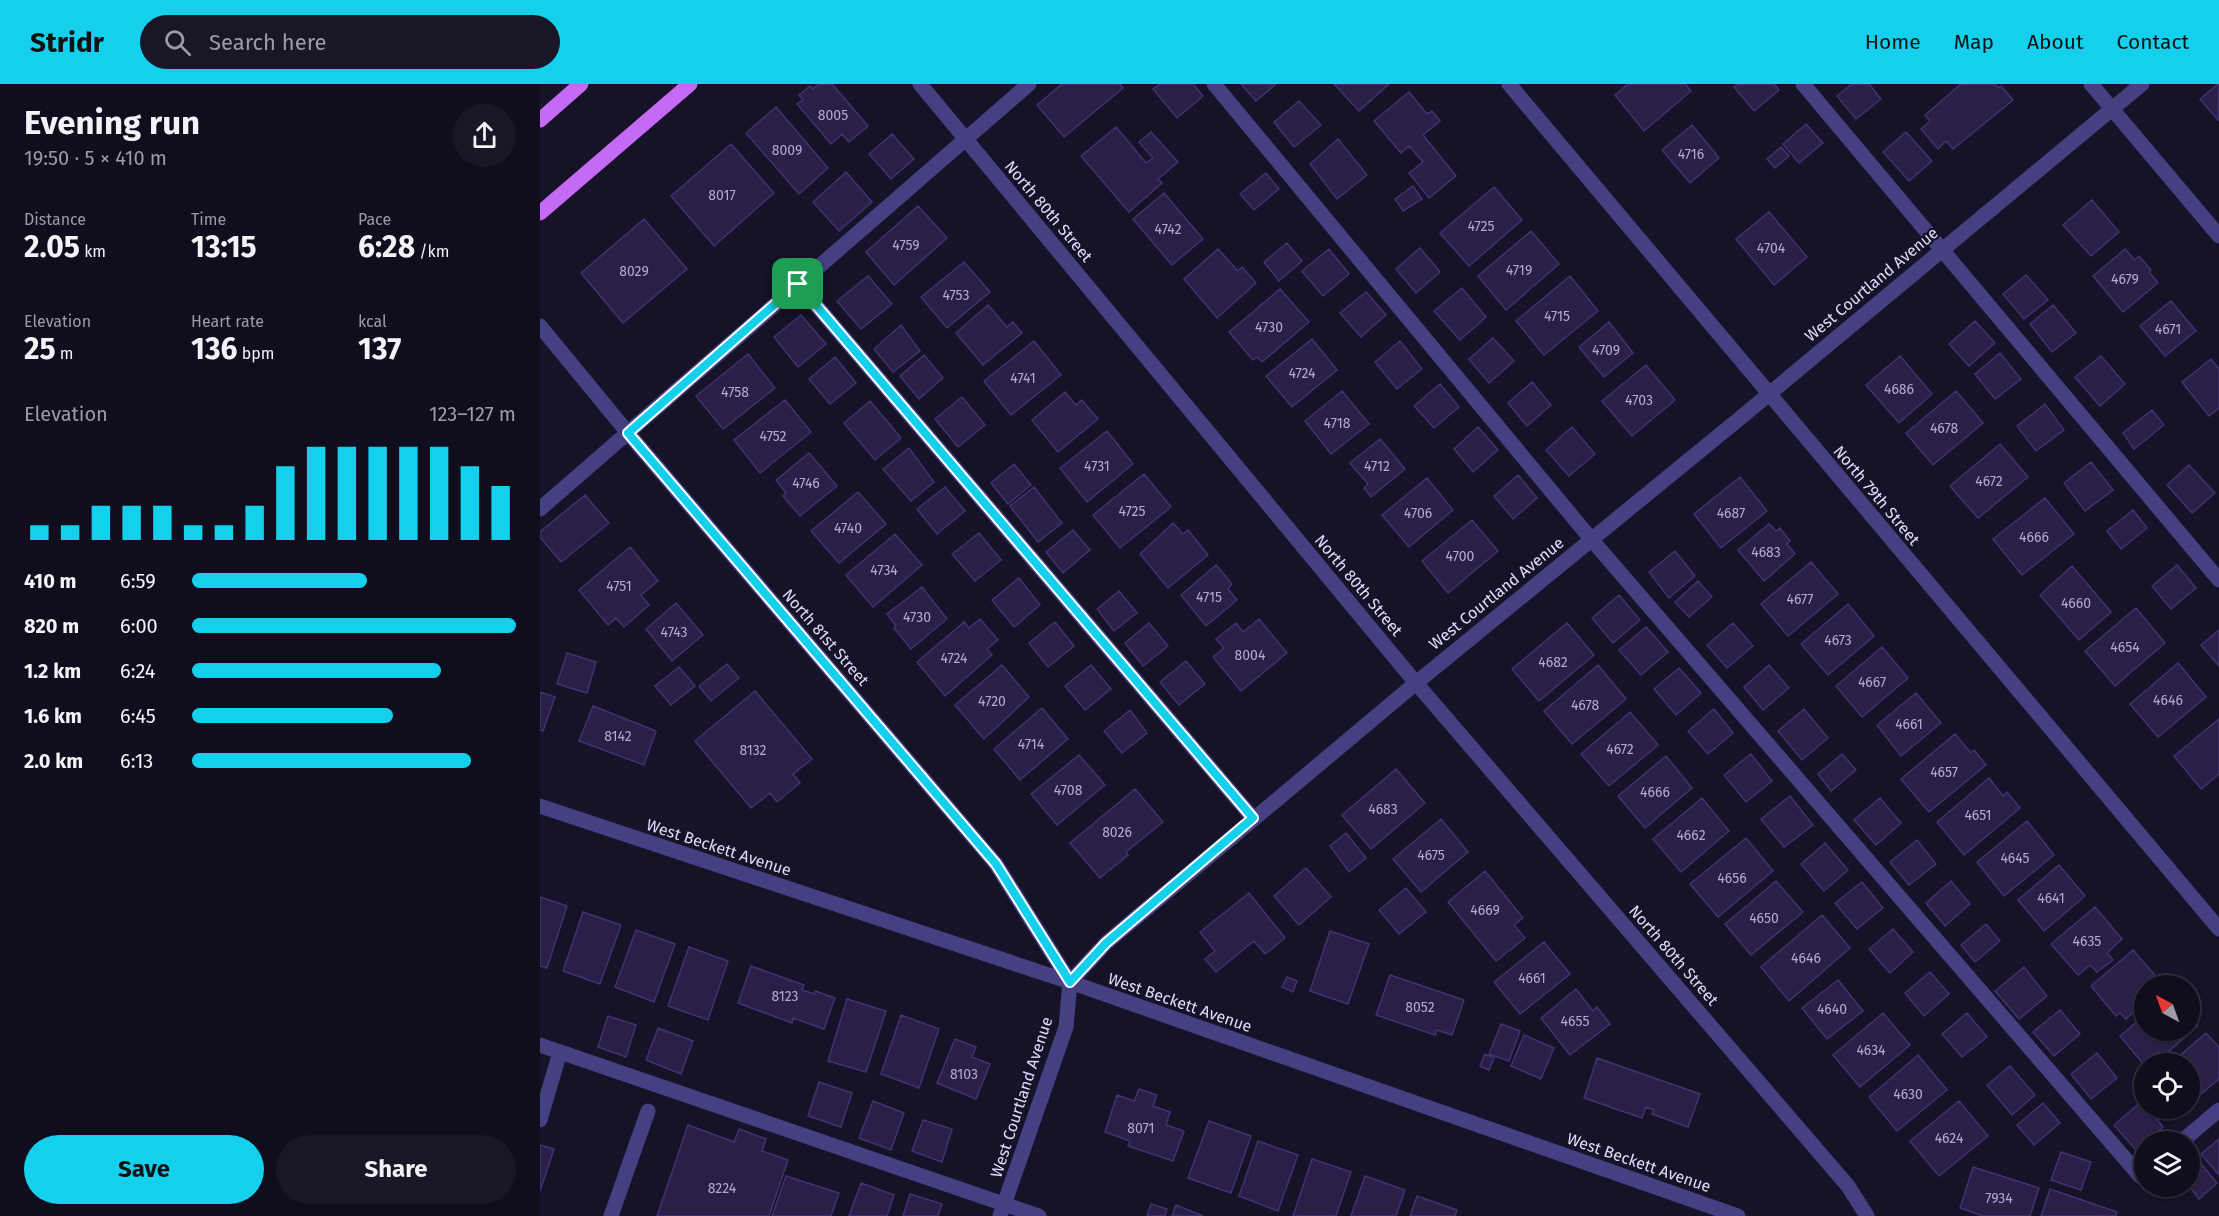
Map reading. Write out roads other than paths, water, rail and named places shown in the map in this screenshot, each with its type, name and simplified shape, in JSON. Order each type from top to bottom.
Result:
[{"type":"main road","points":[[540,120],[581,84]]},
{"type":"main road","points":[[540,213],[690,84]]},
{"type":"street","name":"North 80th Street","points":[[920,84],[1416,683],[1848,1186],[1867,1216]]},
{"type":"street","points":[[540,509],[1029,84]]},
{"type":"street","points":[[1214,84],[1591,539],[2134,1169]]},
{"type":"street","name":"North 79th Street","points":[[1509,84],[2219,929]]},
{"type":"street","points":[[1803,84],[2219,580]]},
{"type":"street","points":[[2091,84],[2219,236]]},
{"type":"street","name":"West Courtland Avenue","points":[[1002,1210],[1066,1027],[1070,982],[1106,943],[1253,818],[2142,84]]},
{"type":"street","points":[[798,284],[1253,818]]},
{"type":"street","name":"North 81st Street","points":[[540,326],[628,433],[996,864],[1070,982]]},
{"type":"street","name":"West Beckett Avenue","points":[[540,806],[1070,982],[1738,1216]]},
{"type":"street","points":[[540,1045],[1002,1210],[1039,1216]]},
{"type":"street","points":[[540,1120],[560,1052]]},
{"type":"street","points":[[2194,1131],[2219,1110]]},
{"type":"street","points":[[611,1216],[648,1111]]}]
